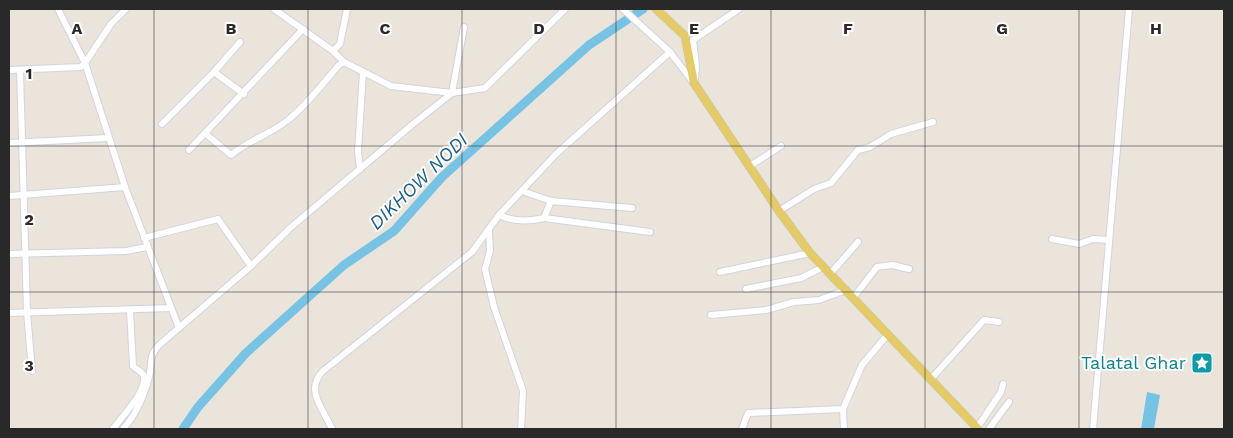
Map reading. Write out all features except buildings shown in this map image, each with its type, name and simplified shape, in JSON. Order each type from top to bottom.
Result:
[{"type":"main road","points":[[656,9],[685,36],[694,83],[779,211],[810,253],[977,429]]},
{"type":"street","points":[[58,9],[85,63],[125,187],[179,328]]},
{"type":"street","points":[[9,70],[81,67],[111,24],[126,9]]},
{"type":"street","points":[[274,9],[334,51],[344,62],[391,86],[452,93],[485,88],[565,9]]},
{"type":"street","points":[[334,51],[340,44],[347,9]]},
{"type":"street","points":[[623,9],[670,52],[694,83]]},
{"type":"street","points":[[694,83],[696,67],[693,40],[739,9]]},
{"type":"street","points":[[1093,429],[1129,9]]},
{"type":"street","points":[[123,429],[143,396],[150,374],[151,354],[251,266],[290,228],[452,93],[464,27]]},
{"type":"street","points":[[189,150],[244,94],[303,29]]},
{"type":"street","points":[[162,124],[214,72],[240,42]]},
{"type":"street","points":[[332,429],[317,401],[314,386],[317,377],[472,252],[499,215],[556,154],[670,52]]},
{"type":"street","points":[[206,134],[232,155],[242,146],[286,121],[299,111],[339,65],[344,62]]},
{"type":"street","points":[[20,70],[25,195],[26,312],[32,371]]},
{"type":"street","points":[[214,72],[244,94]]},
{"type":"street","points":[[360,169],[358,151],[363,72]]},
{"type":"street","points":[[779,211],[814,189],[831,183],[858,150],[870,147],[891,134],[933,122]]},
{"type":"street","points":[[9,143],[108,138]]},
{"type":"street","points":[[750,166],[781,146]]},
{"type":"street","points":[[9,196],[125,187]]},
{"type":"street","points":[[522,191],[551,201],[632,208]]},
{"type":"street","points":[[544,218],[551,201]]},
{"type":"street","points":[[499,215],[510,220],[531,222],[544,218],[650,232]]},
{"type":"street","points":[[144,238],[218,220],[251,266]]},
{"type":"street","points":[[489,229],[490,251],[485,269],[494,307],[523,391],[521,429]]},
{"type":"street","points":[[1052,240],[1079,244],[1093,239],[1109,240]]},
{"type":"street","points":[[830,274],[858,242]]},
{"type":"street","points":[[9,254],[126,251],[147,247]]},
{"type":"street","points":[[720,272],[810,253]]},
{"type":"street","points":[[853,298],[877,267],[892,265],[908,269]]},
{"type":"street","points":[[746,289],[801,278],[823,267]]},
{"type":"street","points":[[711,315],[766,310],[794,302],[819,300],[846,290]]},
{"type":"street","points":[[9,313],[171,308]]},
{"type":"street","points":[[113,429],[128,411],[142,388],[144,378],[144,374],[135,368],[133,363],[130,310]]},
{"type":"street","points":[[931,379],[984,320],[999,322]]},
{"type":"street","points":[[844,429],[844,409],[862,365],[888,334]]},
{"type":"street","points":[[977,429],[1001,392],[1003,384]]},
{"type":"street","points":[[989,429],[1009,402]]},
{"type":"street","points":[[742,429],[748,413],[844,409]]},
{"type":"water","points":[[1147,392],[1160,395],[1154,429],[1141,429]]},
{"type":"waterway","name":"DIKHOW NODI","points":[[183,429],[198,407],[246,353],[344,265],[394,231],[442,177],[589,45],[643,9]]},
{"type":"place","name":"Talatal Ghar","points":[[1202,363]]}]
